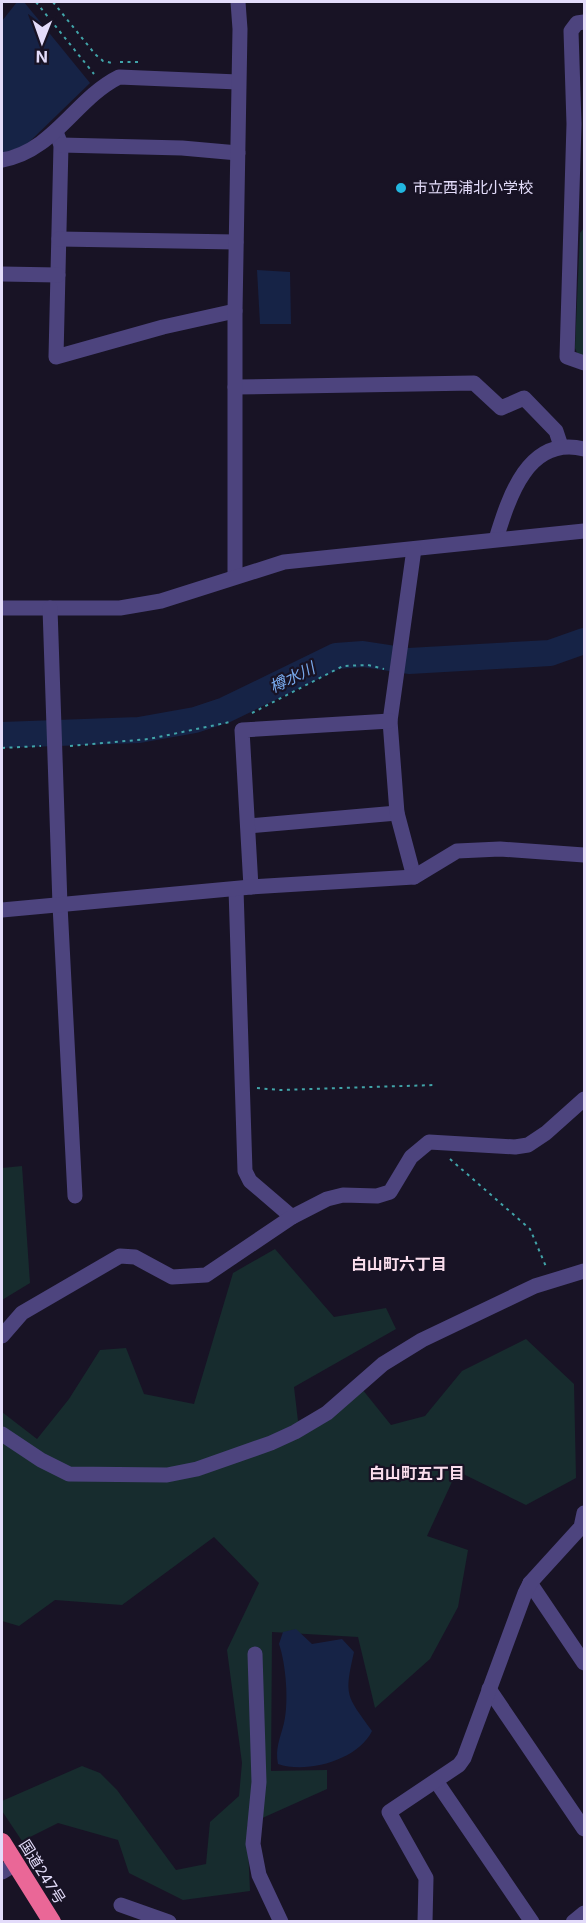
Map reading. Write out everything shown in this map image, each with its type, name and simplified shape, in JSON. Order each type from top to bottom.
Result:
[{"type":"highway","name":"国道247号","points":[[2,1842],[8,1868],[52,1922]]},
{"type":"street","points":[[235,575],[238,2]]},
{"type":"street","points":[[585,22],[577,23],[571,31],[579,125],[578,219],[567,357],[585,363]]},
{"type":"street","points":[[2,160],[27,154],[58,139],[105,84],[126,75],[238,82]]},
{"type":"street","points":[[58,139],[238,153]]},
{"type":"street","points":[[58,139],[56,357],[163,327],[236,311]]},
{"type":"street","points":[[58,239],[236,242]]},
{"type":"street","points":[[2,274],[58,275]]},
{"type":"street","points":[[235,387],[474,383],[501,408],[524,398],[556,431],[561,446]]},
{"type":"street","points":[[496,539],[510,494],[530,464],[561,446],[585,449]]},
{"type":"street","points":[[2,608],[120,608],[160,601],[235,575],[284,562],[585,531]]},
{"type":"street","points":[[414,549],[399,670],[390,721],[397,813],[414,877]]},
{"type":"street","points":[[50,608],[60,905],[75,1196]]},
{"type":"street","points":[[292,1217],[247,1176],[244,1158],[242,1086],[244,888],[248,826],[242,730],[390,721]]},
{"type":"street","points":[[248,826],[397,813]]},
{"type":"street","points":[[2,910],[244,888],[414,877],[457,851],[500,849],[585,855]]},
{"type":"street","points":[[2,1336],[22,1313],[120,1256],[135,1257],[172,1277],[206,1275],[292,1217],[327,1199],[343,1195],[377,1196],[390,1192],[417,1150],[429,1142],[515,1147],[528,1145],[585,1099]]},
{"type":"street","points":[[2,1434],[41,1460],[69,1474],[167,1475],[197,1469],[271,1443],[295,1432],[327,1413],[397,1355],[535,1286],[585,1271]]},
{"type":"street","points":[[426,1922],[426,1878],[389,1812],[436,1781],[464,1758],[530,1583],[581,1527],[585,1513]]},
{"type":"street","points":[[530,1583],[585,1663]]},
{"type":"street","points":[[255,1654],[258,1782],[253,1844],[259,1875],[281,1922]]},
{"type":"street","points":[[489,1689],[585,1829]]},
{"type":"street","points":[[436,1781],[532,1922]]},
{"type":"street","points":[[121,1905],[169,1922]]},
{"type":"street","points":[[573,1922],[585,1913]]},
{"type":"path","points":[[36,2],[60,34],[105,84]]},
{"type":"path","points":[[53,2],[103,61],[115,63],[132,60],[153,69],[156,77]]},
{"type":"path","points":[[250,714],[343,666],[368,665],[399,670]]},
{"type":"path","points":[[2,748],[55,738],[149,739],[234,721]]},
{"type":"path","points":[[242,1086],[280,1090],[434,1085]]},
{"type":"path","points":[[439,1141],[446,1155],[531,1229],[552,1281]]},
{"type":"green space","points":[[584,228],[584,357],[578,355],[575,348],[580,233]]},
{"type":"green space","points":[[22,1166],[30,1283],[2,1300],[2,1168]]},
{"type":"green space","points":[[275,1249],[334,1317],[386,1308],[396,1329],[294,1387],[298,1421],[362,1389],[391,1425],[425,1416],[462,1371],[526,1339],[574,1384],[576,1478],[526,1505],[457,1471],[427,1536],[468,1550],[458,1607],[430,1659],[375,1708],[358,1637],[272,1632],[271,1771],[327,1770],[327,1789],[247,1825],[250,1891],[183,1900],[129,1873],[118,1840],[58,1823],[22,1841],[2,1811],[2,1801],[82,1766],[100,1773],[117,1790],[176,1870],[206,1864],[210,1822],[239,1796],[242,1763],[227,1650],[259,1583],[214,1537],[122,1605],[55,1600],[19,1626],[2,1621],[2,1412],[37,1439],[69,1399],[100,1350],[126,1348],[144,1394],[194,1404],[233,1273]]},
{"type":"water","points":[[17,2],[24,2],[90,83],[25,146],[2,153],[2,21]]},
{"type":"water","points":[[257,270],[290,272],[291,324],[260,324]]},
{"type":"water","points":[[296,1629],[312,1644],[342,1639],[354,1652],[348,1687],[352,1702],[372,1731],[365,1741],[344,1757],[317,1766],[290,1767],[278,1764],[277,1758],[286,1705],[285,1672],[279,1644],[283,1632]]},
{"type":"waterway","name":"樽水川","points":[[2,735],[139,730],[195,720],[225,710],[336,656],[363,654],[409,661],[550,653],[584,641]]},
{"type":"place","name":"市立西浦北小学校","points":[[401,188]]},
{"type":"district","name":"白山町六丁目","points":[[399,1264]]},
{"type":"district","name":"白山町五丁目","points":[[417,1473]]}]
